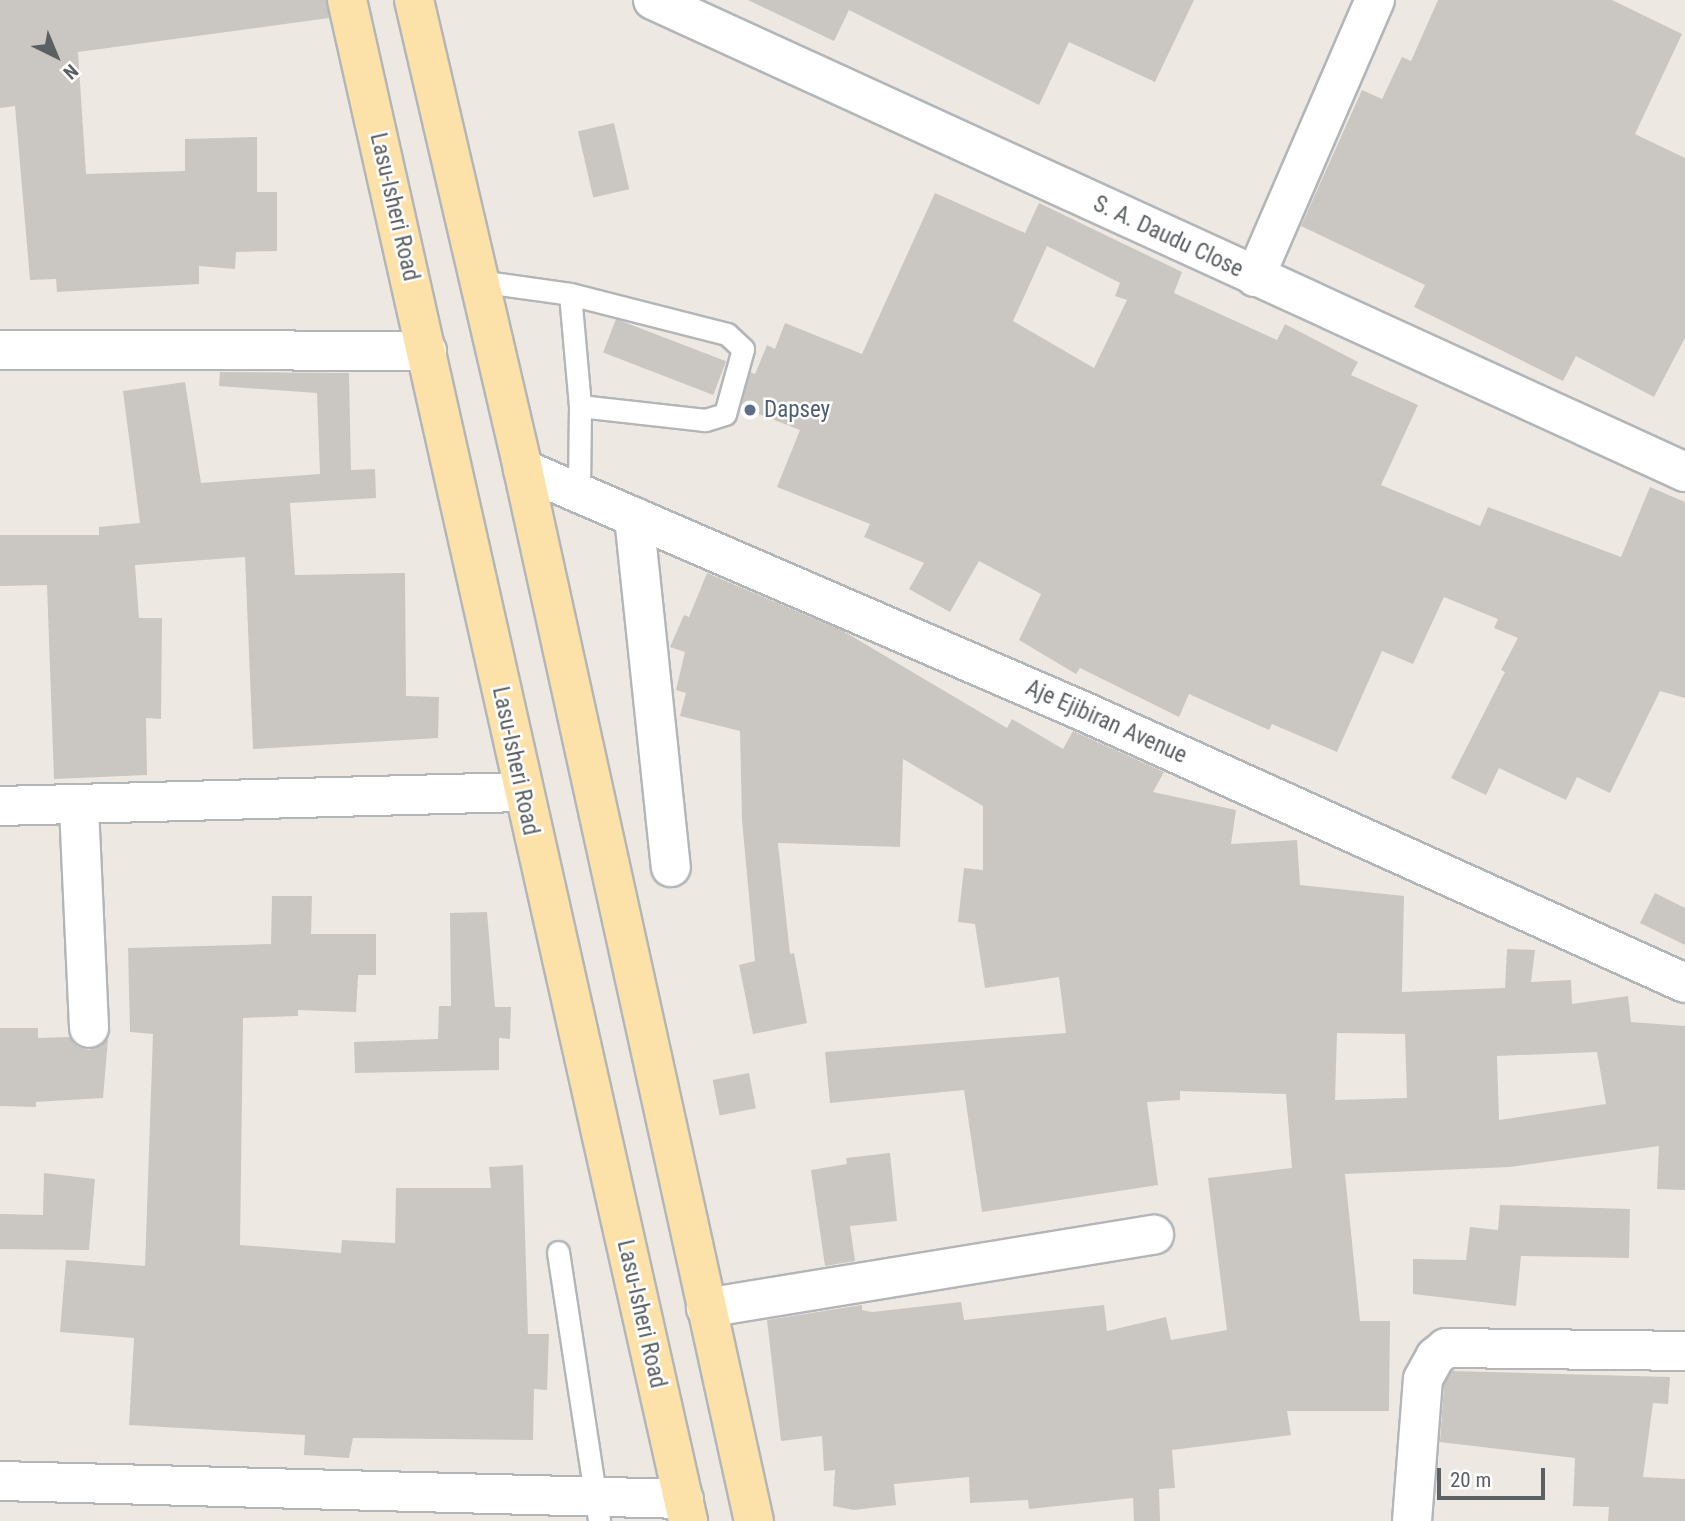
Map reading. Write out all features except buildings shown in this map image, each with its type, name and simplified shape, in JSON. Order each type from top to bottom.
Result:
[{"type":"main road","name":"Lasu-Isheri Road","points":[[347,0],[427,351],[522,792],[686,1510]]},
{"type":"main road","points":[[414,0],[523,469],[754,1521]]},
{"type":"street","name":"S. A. Daudu Close","points":[[653,0],[1685,472]]},
{"type":"street","points":[[1255,277],[1375,0]]},
{"type":"street","points":[[0,350],[427,351]]},
{"type":"street","name":"Aje Ejibiran Avenue","points":[[523,469],[1087,713],[1685,983]]},
{"type":"street","points":[[635,517],[671,867]]},
{"type":"street","points":[[0,806],[79,807],[522,792]]},
{"type":"street","points":[[79,807],[89,1028]]},
{"type":"street","points":[[706,1308],[1154,1235]]},
{"type":"street","points":[[1412,1521],[1423,1379],[1435,1357],[1446,1348],[1685,1351]]},
{"type":"street","points":[[0,1481],[597,1509],[686,1510]]},
{"type":"lane","points":[[478,281],[569,294],[727,334],[743,349],[725,414],[705,420],[580,406]]},
{"type":"lane","points":[[569,294],[580,406],[579,493]]},
{"type":"lane","points":[[558,1252],[597,1509]]},
{"type":"place","name":"Dapsey","points":[[750,410]]}]
